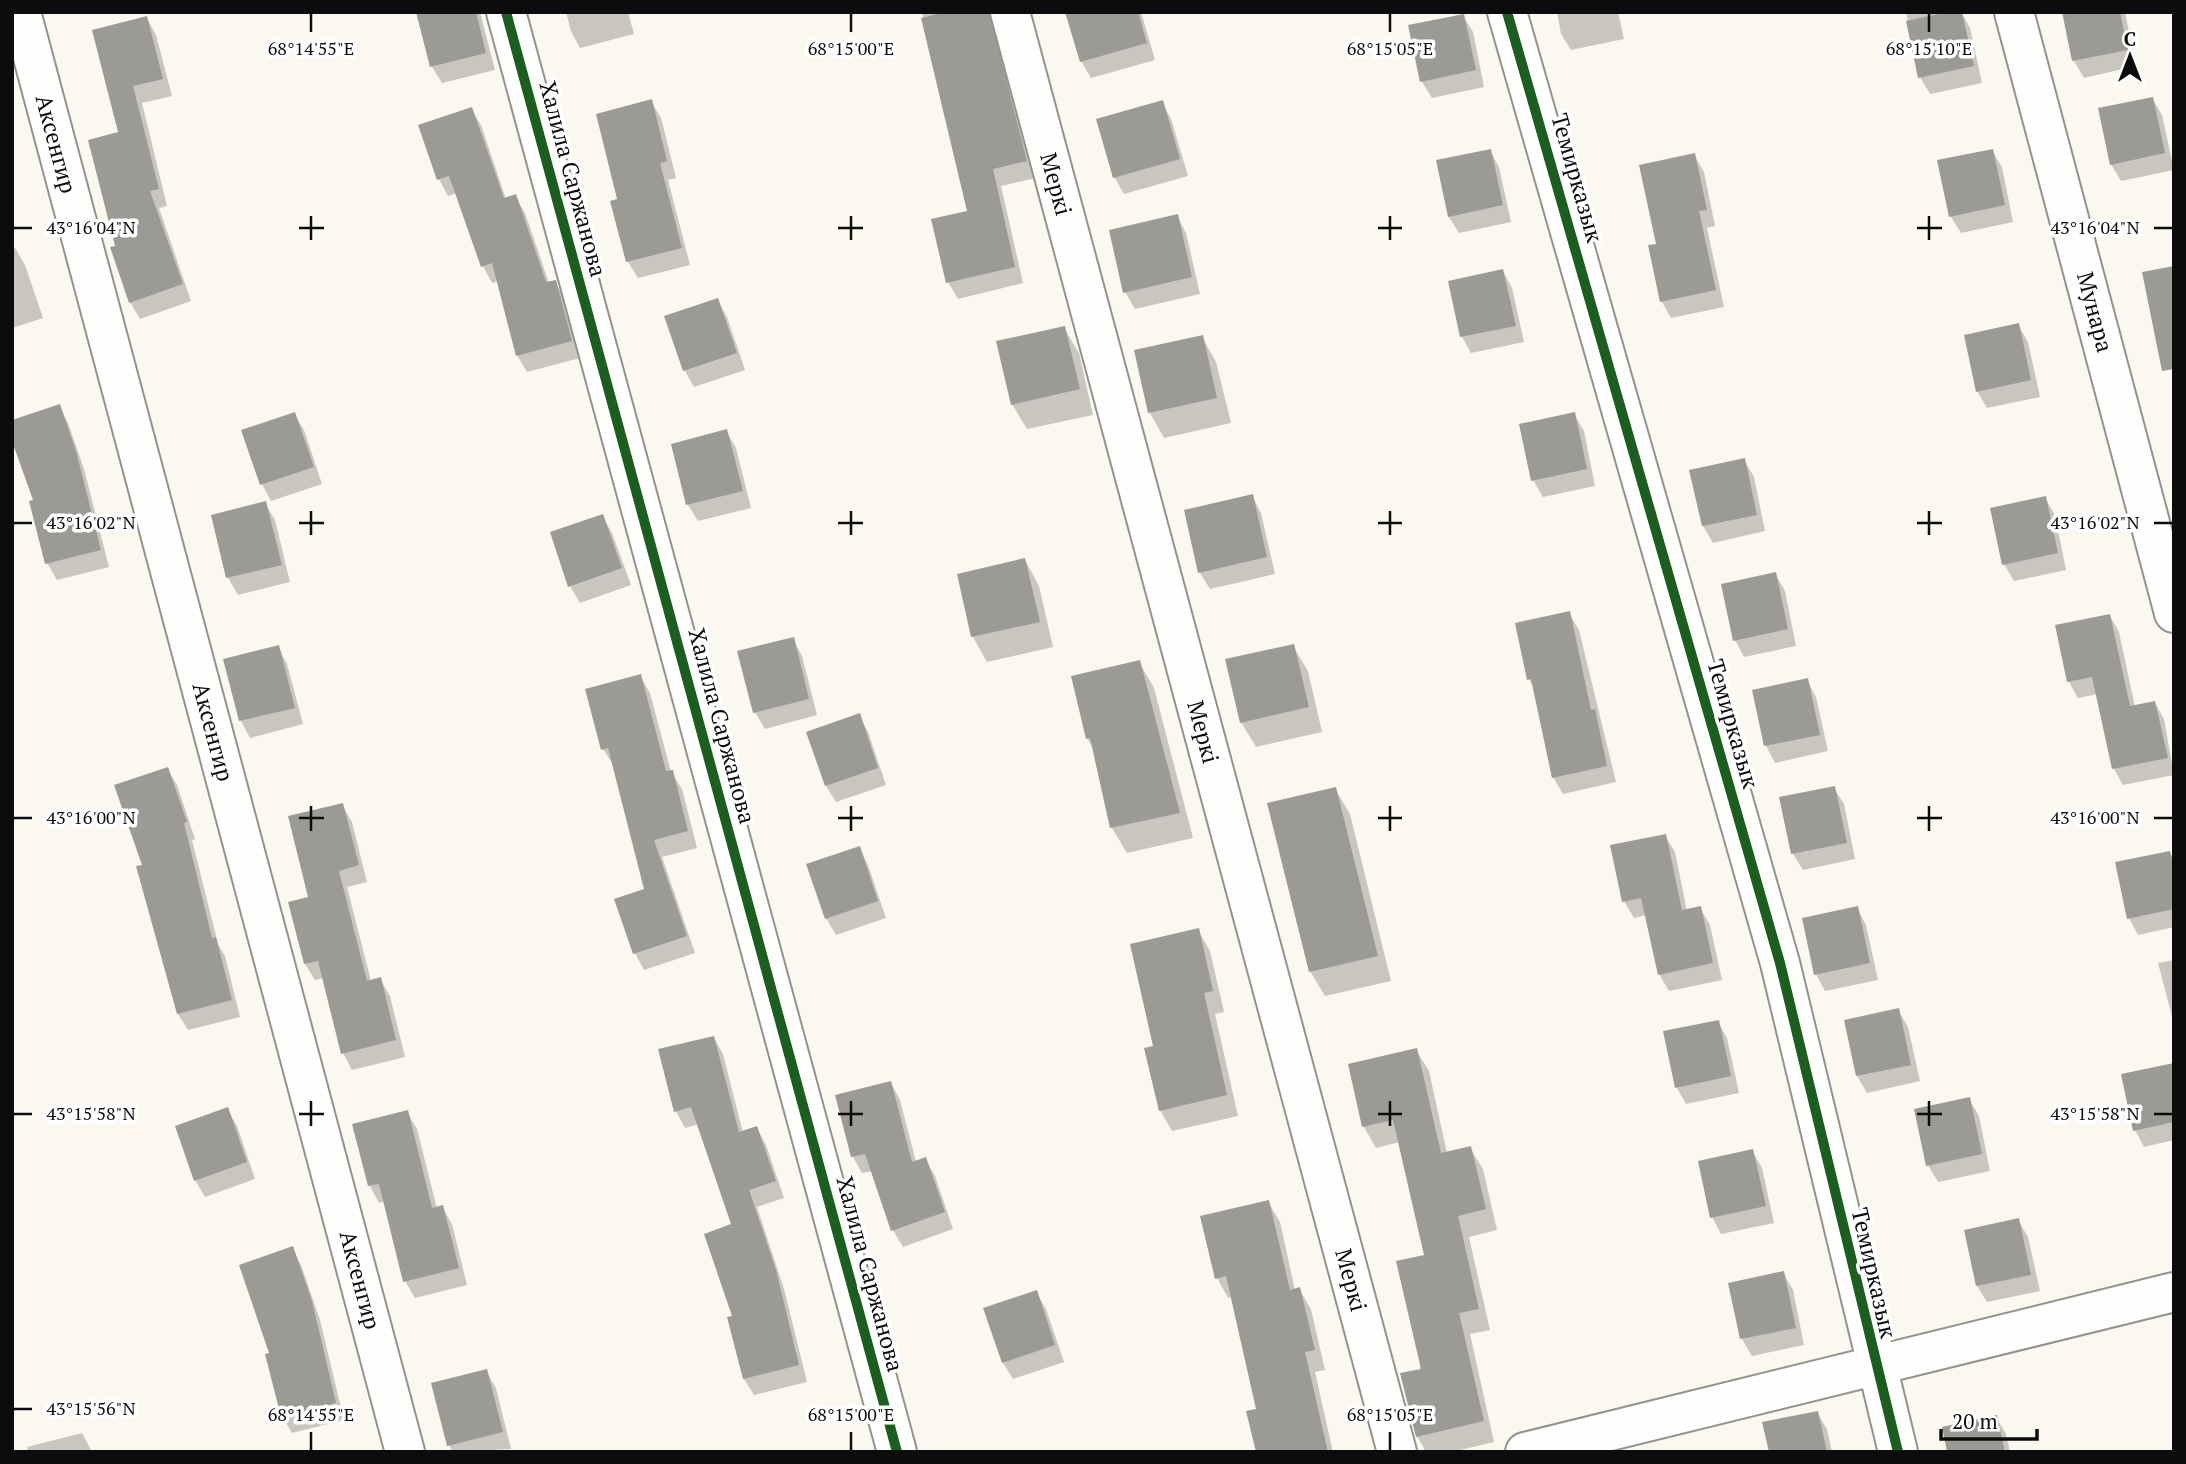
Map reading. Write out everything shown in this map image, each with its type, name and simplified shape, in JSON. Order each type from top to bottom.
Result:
[{"type":"street","name":"Аксенгир","points":[[21,12],[405,1452]]},
{"type":"street","name":"Халила Саржанова","points":[[506,12],[897,1452]]},
{"type":"street","name":"Меркі","points":[[1010,12],[1397,1452]]},
{"type":"street","name":"Темирказык","points":[[1507,12],[1780,963],[1874,1366],[1898,1452]]},
{"type":"street","name":"Мунара","points":[[2014,12],[2174,613]]},
{"type":"street","points":[[1525,1452],[2174,1292]]},
{"type":"building","points":[[416,12],[476,12],[486,53],[430,67]]},
{"type":"building","points":[[946,12],[989,12],[1027,161],[993,169],[1015,267],[946,283],[931,219],[967,211],[921,18]]},
{"type":"building","points":[[1065,12],[1138,12],[1147,43],[1080,62]]},
{"type":"building","points":[[1948,12],[1962,12],[1974,66],[1918,78],[1906,21]]},
{"type":"building","points":[[2062,12],[2120,12],[2128,50],[2072,61]]},
{"type":"building","points":[[1464,14],[1476,70],[1420,82],[1408,25]]},
{"type":"building","points":[[147,16],[163,79],[133,86],[159,189],[150,191],[183,284],[129,303],[110,247],[115,246],[88,140],[118,132],[92,30]]},
{"type":"building","points":[[2153,97],[2165,153],[2110,165],[2098,108]]},
{"type":"building","points":[[652,99],[667,161],[660,163],[682,248],[626,262],[610,201],[617,199],[596,114]]},
{"type":"building","points":[[1163,100],[1180,159],[1113,178],[1096,119]]},
{"type":"building","points":[[472,107],[504,198],[516,194],[546,282],[556,280],[572,341],[516,356],[492,263],[481,267],[449,176],[437,180],[418,125]]},
{"type":"building","points":[[1491,149],[1503,205],[1448,217],[1436,160]]},
{"type":"building","points":[[1993,149],[2005,205],[1949,217],[1937,160]]},
{"type":"building","points":[[1695,153],[1707,210],[1699,211],[1716,290],[1660,302],[1648,245],[1656,244],[1639,165]]},
{"type":"building","points":[[1178,214],[1192,277],[1123,293],[1109,230]]},
{"type":"building","points":[[2174,266],[2174,369],[2162,371],[2142,272]]},
{"type":"building","points":[[1503,269],[1516,326],[1460,337],[1448,281]]},
{"type":"building","points":[[718,298],[737,353],[683,371],[664,316]]},
{"type":"building","points":[[2019,323],[2031,380],[1976,392],[1964,335]]},
{"type":"building","points":[[1065,326],[1080,389],[1011,405],[996,341]]},
{"type":"building","points":[[1203,335],[1217,398],[1148,413],[1134,350]]},
{"type":"building","points":[[60,404],[76,451],[101,550],[45,564],[29,501],[33,500],[12,441],[12,420]]},
{"type":"building","points":[[295,412],[314,467],[260,485],[241,430]]},
{"type":"building","points":[[1575,412],[1587,469],[1531,481],[1519,424]]},
{"type":"building","points":[[727,429],[743,491],[686,505],[671,444]]},
{"type":"building","points":[[1745,458],[1757,515],[1702,526],[1689,470]]},
{"type":"building","points":[[1253,494],[1267,557],[1198,573],[1184,510]]},
{"type":"building","points":[[2046,496],[2058,553],[2002,565],[1990,508]]},
{"type":"building","points":[[266,501],[282,565],[226,578],[211,515]]},
{"type":"building","points":[[603,514],[622,568],[568,587],[550,532]]},
{"type":"building","points":[[1025,558],[1040,622],[971,637],[957,574]]},
{"type":"building","points":[[1776,572],[1788,629],[1733,641],[1721,584]]},
{"type":"building","points":[[1570,611],[1591,710],[1595,709],[1607,766],[1552,778],[1531,679],[1527,680],[1515,623]]},
{"type":"building","points":[[2110,614],[2130,706],[2155,701],[2168,758],[2112,769],[2092,677],[2067,682],[2055,625]]},
{"type":"building","points":[[794,637],[809,699],[753,713],[737,651]]},
{"type":"building","points":[[1294,644],[1309,707],[1240,723],[1225,659]]},
{"type":"building","points":[[279,645],[295,708],[239,721],[223,659]]},
{"type":"building","points":[[1140,660],[1180,813],[1110,828],[1090,738],[1086,739],[1071,676]]},
{"type":"building","points":[[641,674],[666,771],[673,770],[688,831],[654,840],[687,936],[633,954],[614,899],[644,889],[608,748],[601,750],[585,689]]},
{"type":"building","points":[[1808,678],[1820,735],[1764,746],[1752,690]]},
{"type":"building","points":[[860,713],[878,768],[825,786],[806,732]]},
{"type":"building","points":[[168,767],[187,822],[184,823],[212,938],[216,937],[232,1000],[177,1014],[136,866],[142,865],[114,785]]},
{"type":"building","points":[[1835,786],[1847,843],[1791,854],[1779,797]]},
{"type":"building","points":[[1336,787],[1378,956],[1309,972],[1267,803]]},
{"type":"building","points":[[343,803],[359,865],[339,871],[367,981],[381,977],[396,1040],[341,1054],[318,961],[304,964],[288,902],[308,897],[288,816]]},
{"type":"building","points":[[1666,834],[1682,910],[1701,906],[1713,963],[1658,975],[1641,898],[1622,902],[1610,845]]},
{"type":"building","points":[[860,846],[878,901],[825,919],[806,864]]},
{"type":"building","points":[[2170,851],[2174,866],[2174,909],[2127,919],[2115,862]]},
{"type":"building","points":[[1858,906],[1870,963],[1814,975],[1802,918]]},
{"type":"building","points":[[1199,928],[1213,991],[1204,993],[1227,1095],[1159,1111],[1144,1048],[1153,1046],[1130,944]]},
{"type":"building","points":[[1899,1008],[1911,1065],[1856,1076],[1844,1020]]},
{"type":"building","points":[[1719,1020],[1731,1076],[1675,1088],[1663,1031]]},
{"type":"building","points":[[714,1036],[739,1132],[757,1126],[776,1181],[749,1190],[776,1270],[799,1365],[743,1379],[727,1317],[732,1316],[704,1234],[731,1224],[691,1107],[674,1112],[658,1049]]},
{"type":"building","points":[[1417,1048],[1441,1153],[1471,1146],[1486,1209],[1458,1216],[1479,1309],[1459,1313],[1484,1421],[1416,1437],[1400,1373],[1421,1369],[1396,1261],[1424,1255],[1393,1120],[1362,1127],[1348,1064]]},
{"type":"building","points":[[2174,1063],[2174,1122],[2133,1131],[2121,1074]]},
{"type":"building","points":[[891,1081],[912,1162],[926,1157],[945,1212],[891,1231],[865,1154],[851,1157],[835,1095]]},
{"type":"building","points":[[1970,1097],[1982,1154],[1926,1166],[1914,1109]]},
{"type":"building","points":[[228,1107],[247,1162],[194,1181],[175,1126]]},
{"type":"building","points":[[408,1110],[432,1208],[443,1205],[459,1268],[403,1282],[379,1184],[368,1186],[352,1124]]},
{"type":"building","points":[[1753,1149],[1766,1206],[1710,1218],[1698,1161]]},
{"type":"building","points":[[1269,1200],[1290,1290],[1300,1287],[1315,1350],[1305,1352],[1328,1452],[1256,1452],[1246,1411],[1256,1409],[1226,1276],[1215,1279],[1200,1216]]},
{"type":"building","points":[[2019,1218],[2031,1275],[1976,1286],[1964,1230]]},
{"type":"building","points":[[293,1246],[312,1301],[336,1403],[281,1417],[265,1354],[269,1353],[239,1265]]},
{"type":"building","points":[[1784,1271],[1796,1328],[1740,1339],[1728,1283]]},
{"type":"building","points":[[1037,1290],[1055,1345],[1002,1363],[983,1308]]},
{"type":"building","points":[[487,1369],[503,1432],[447,1446],[431,1383]]},
{"type":"building","points":[[1818,1411],[1827,1452],[1769,1452],[1762,1422]]},
{"type":"building","points":[[1997,1415],[2005,1452],[1947,1452],[1942,1427]]},
{"type":"cycle path","points":[[506,12],[897,1452]]},
{"type":"cycle path","points":[[1507,12],[1780,963],[1898,1452]]}]
